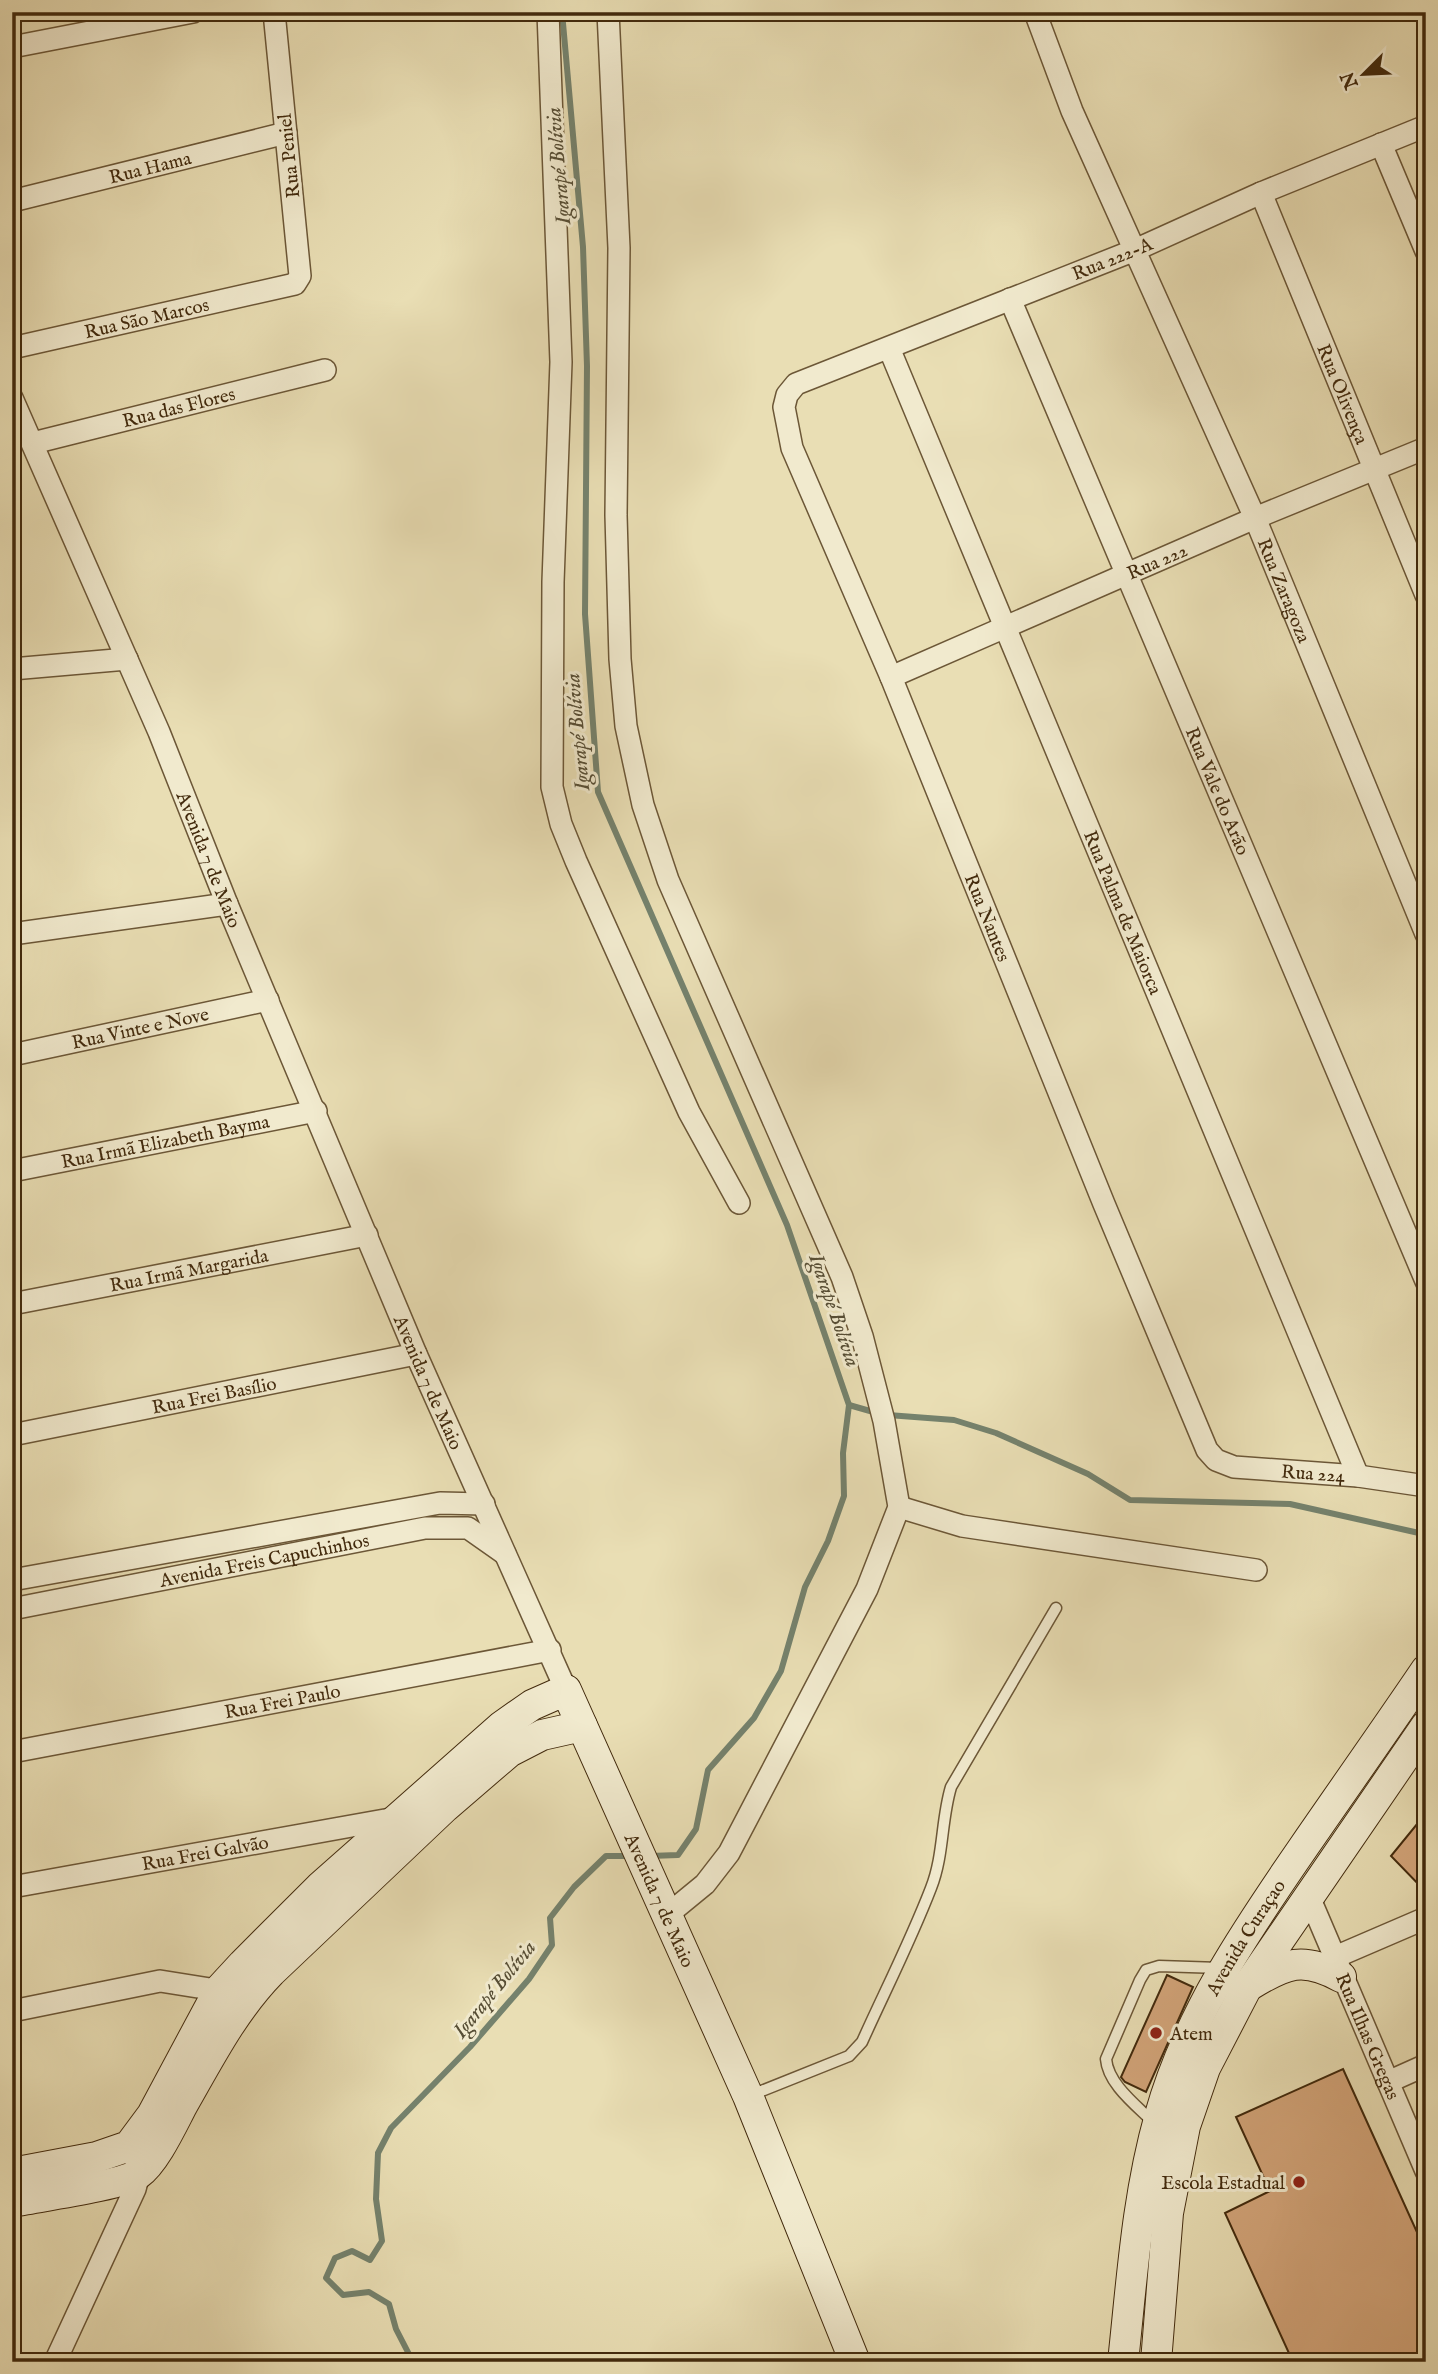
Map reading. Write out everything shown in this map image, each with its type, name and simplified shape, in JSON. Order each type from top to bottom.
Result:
[{"type":"street","points":[[12,47],[193,12]]},
{"type":"street","name":"Rua Peniel","points":[[274,12],[300,276],[295,284],[281,289]]},
{"type":"street","points":[[548,12],[561,362],[553,582],[552,787],[561,824],[587,887],[689,1112],[739,1203]]},
{"type":"street","points":[[608,12],[619,248],[616,515],[620,659],[626,726],[643,805],[668,880],[842,1278],[862,1336],[884,1421],[899,1507],[867,1589],[729,1853],[705,1884],[666,1916]]},
{"type":"street","name":"Rua Zaragoza","points":[[1035,12],[1072,111],[1255,518],[1426,934]]},
{"type":"street","name":"Rua 222-A","points":[[796,384],[1135,250],[1261,193],[1426,126]]},
{"type":"street","name":"Rua Hama","points":[[12,201],[286,133]]},
{"type":"street","points":[[1381,144],[1426,251]]},
{"type":"street","name":"Rua Olivença","points":[[1261,193],[1426,595]]},
{"type":"street","name":"Rua São Marcos","points":[[12,348],[281,289]]},
{"type":"street","name":"Rua Vale do Arão","points":[[1010,299],[1426,1281]]},
{"type":"street","name":"Rua Palma de Maiorca","points":[[889,348],[1358,1476]]},
{"type":"street","name":"Rua das Flores","points":[[33,443],[325,370]]},
{"type":"street","name":"Rua Nantes","points":[[796,384],[787,395],[784,407],[792,448],[891,677],[1104,1204],[1207,1450]]},
{"type":"street","name":"Avenida 7 de Maio","points":[[12,398],[187,798],[227,904],[416,1354],[550,1650],[653,1889],[748,2096],[855,2362]]},
{"type":"street","name":"Rua 222","points":[[891,677],[1255,518],[1426,447]]},
{"type":"street","points":[[12,669],[127,659]]},
{"type":"street","points":[[12,934],[227,904]]},
{"type":"street","name":"Rua Vinte e Nove","points":[[12,1055],[268,1000]]},
{"type":"street","name":"Rua Irmã Elizabeth Bayma","points":[[12,1171],[316,1111]]},
{"type":"street","name":"Rua Irmã Margarida","points":[[12,1304],[367,1235]]},
{"type":"street","name":"Rua Frei Basílio","points":[[12,1435],[416,1354]]},
{"type":"street","name":"Rua 224","points":[[1207,1450],[1216,1460],[1234,1467],[1358,1476],[1426,1486]]},
{"type":"street","name":"Avenida Freis Capuchinhos","points":[[12,1580],[440,1503],[484,1504]]},
{"type":"street","points":[[899,1507],[962,1526],[1256,1570]]},
{"type":"street","name":"Avenida Freis Capuchinhos","points":[[12,1609],[425,1528],[468,1528],[508,1556]]},
{"type":"street","name":"Rua Frei Paulo","points":[[12,1752],[550,1650]]},
{"type":"street","points":[[12,2202],[122,2181],[134,2160],[152,2115],[219,1990],[320,1887],[502,1726],[532,1705],[566,1690]]},
{"type":"street","name":"Avenida Curaçao","points":[[1123,2362],[1134,2255],[1146,2175],[1157,2127],[1180,2058],[1224,1968],[1421,1691]]},
{"type":"street","points":[[12,2173],[97,2157],[134,2160],[164,2138],[226,2028],[249,1994],[445,1807],[509,1752],[542,1735],[582,1726]]},
{"type":"street","name":"Avenida Curaçao","points":[[1156,2362],[1168,2213],[1185,2126],[1205,2068],[1247,1987],[1310,1899],[1426,1726]]},
{"type":"street","name":"Rua Frei Galvão","points":[[12,1887],[397,1818]]},
{"type":"street","name":"Rua Ilhas Gregas","points":[[1310,1899],[1337,1968],[1426,2171]]},
{"type":"street","points":[[1247,1987],[1268,1974],[1299,1963],[1337,1968],[1426,1918]]},
{"type":"street","points":[[12,2011],[160,1981],[249,1994]]},
{"type":"street","points":[[1388,2082],[1426,2065]]},
{"type":"street","points":[[50,2361],[135,2189],[134,2160]]},
{"type":"lane","points":[[748,2096],[849,2056],[862,2042],[932,1887],[940,1857],[944,1810],[951,1787],[1056,1608]]},
{"type":"lane","points":[[1157,2127],[1111,2078],[1106,2059],[1146,1970],[1159,1966],[1224,1968]]},
{"type":"building","points":[[1426,1813],[1426,1892],[1391,1856]]},
{"type":"building","name":"Atem","points":[[1167,1975],[1193,1987],[1146,2092],[1125,2082],[1121,2077]]},
{"type":"building","points":[[1343,2069],[1426,2252],[1426,2355],[1411,2362],[1293,2362],[1225,2213],[1270,2191],[1236,2117]]},
{"type":"waterway","name":"Igarapé Bolívia","points":[[562,12],[583,247],[587,366],[585,614],[598,792],[787,1225],[849,1405],[843,1453],[844,1496],[828,1541],[805,1587],[781,1671],[754,1718],[708,1770],[696,1829],[678,1855],[650,1856]]},
{"type":"waterway","points":[[849,1405],[877,1413]]},
{"type":"waterway","points":[[888,1415],[954,1420],[996,1433],[1088,1474],[1130,1500],[1290,1504],[1419,1533],[1426,1539]]},
{"type":"waterway","name":"Igarapé Bolívia","points":[[413,2362],[396,2329],[389,2304],[369,2292],[343,2295],[326,2278],[335,2258],[352,2251],[370,2260],[382,2241],[376,2199],[378,2153],[391,2128],[470,2047],[529,1979],[552,1945],[550,1918],[574,1887],[606,1856],[633,1856]]},
{"type":"place","name":"Atem","points":[[1156,2033]]},
{"type":"place","name":"Escola Estadual","points":[[1299,2182]]}]
